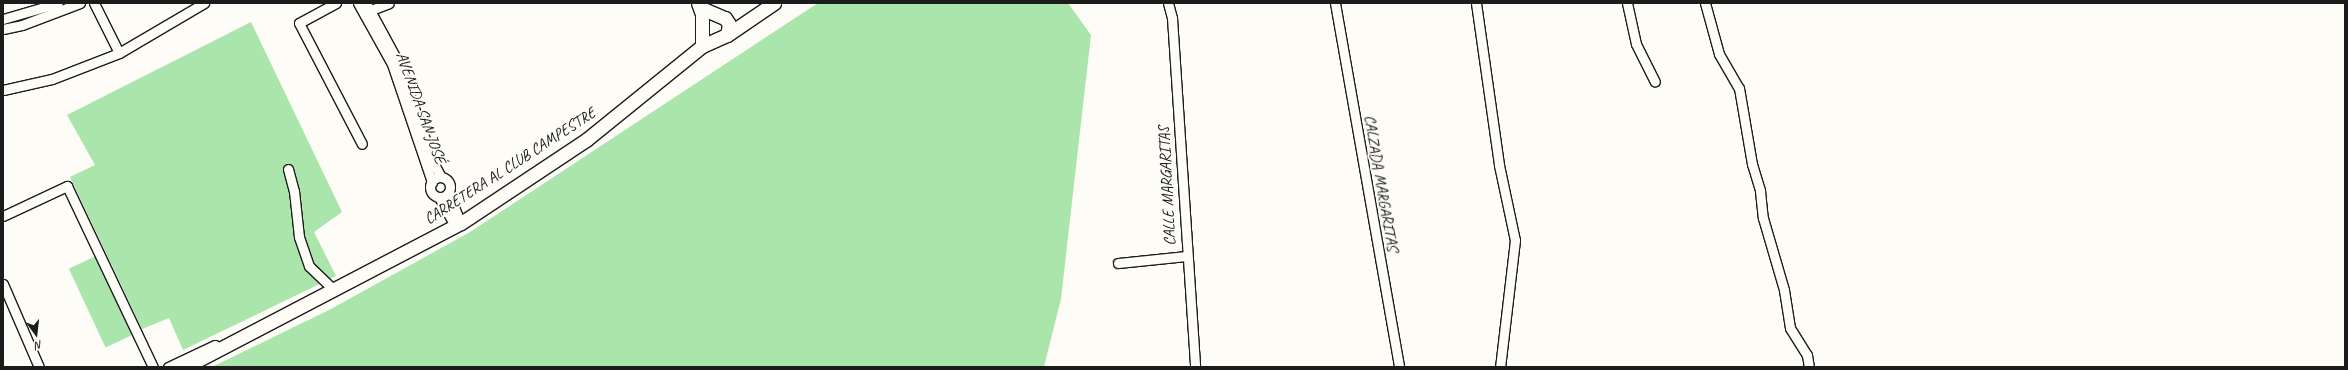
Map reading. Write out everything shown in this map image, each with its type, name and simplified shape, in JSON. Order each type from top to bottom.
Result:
[{"type":"street","points":[[3,19],[19,17],[58,3]]},
{"type":"street","points":[[3,29],[22,25],[80,3]]},
{"type":"street","points":[[94,3],[119,53]]},
{"type":"street","points":[[3,90],[52,79],[119,53],[204,3]]},
{"type":"street","points":[[336,3],[299,23],[362,144]]},
{"type":"street","name":"AVENIDA SAN JOSÉ","points":[[358,3],[392,64],[432,182]]},
{"type":"street","points":[[368,7],[389,3]]},
{"type":"street","name":"CARRETERA AL CLUB CAMPESTRE","points":[[185,367],[458,224],[586,140],[702,46],[727,35],[774,3]]},
{"type":"street","name":"CALLE MARGARITAS","points":[[1168,3],[1172,18],[1195,367]]},
{"type":"street","name":"CALZADA MARGARITAS","points":[[1334,3],[1399,367]]},
{"type":"street","points":[[1476,3],[1499,165],[1515,240],[1500,367]]},
{"type":"street","points":[[1627,3],[1636,44],[1655,82]]},
{"type":"street","points":[[1705,3],[1719,54],[1739,88],[1752,164],[1760,191],[1763,218],[1784,290],[1790,328],[1807,355],[1809,367]]},
{"type":"street","points":[[700,5],[725,18],[729,24],[727,35]]},
{"type":"street","points":[[700,5],[702,46]]},
{"type":"street","name":"AVENIDA SAN JOSÉ","points":[[368,7],[398,62],[433,162],[441,177]]},
{"type":"street","points":[[288,169],[294,191],[299,237],[309,266],[334,290]]},
{"type":"street","points":[[441,177],[449,183],[448,193],[458,224],[439,197],[431,192],[432,182],[441,177]]},
{"type":"street","points":[[3,216],[67,186],[153,367]]},
{"type":"street","points":[[439,197],[448,193]]},
{"type":"street","points":[[1118,264],[1187,256]]},
{"type":"street","points":[[4,289],[39,367]]},
{"type":"street","points":[[168,367],[231,337],[242,338]]},
{"type":"green space","points":[[818,3],[1068,3],[1091,35],[1061,299],[1044,367],[212,367],[331,309],[470,232]]},
{"type":"green space","points":[[251,22],[342,212],[314,232],[336,276],[183,350],[169,318],[142,329],[70,177],[95,165],[67,115]]},
{"type":"green space","points":[[96,256],[133,335],[106,348],[69,269]]}]
